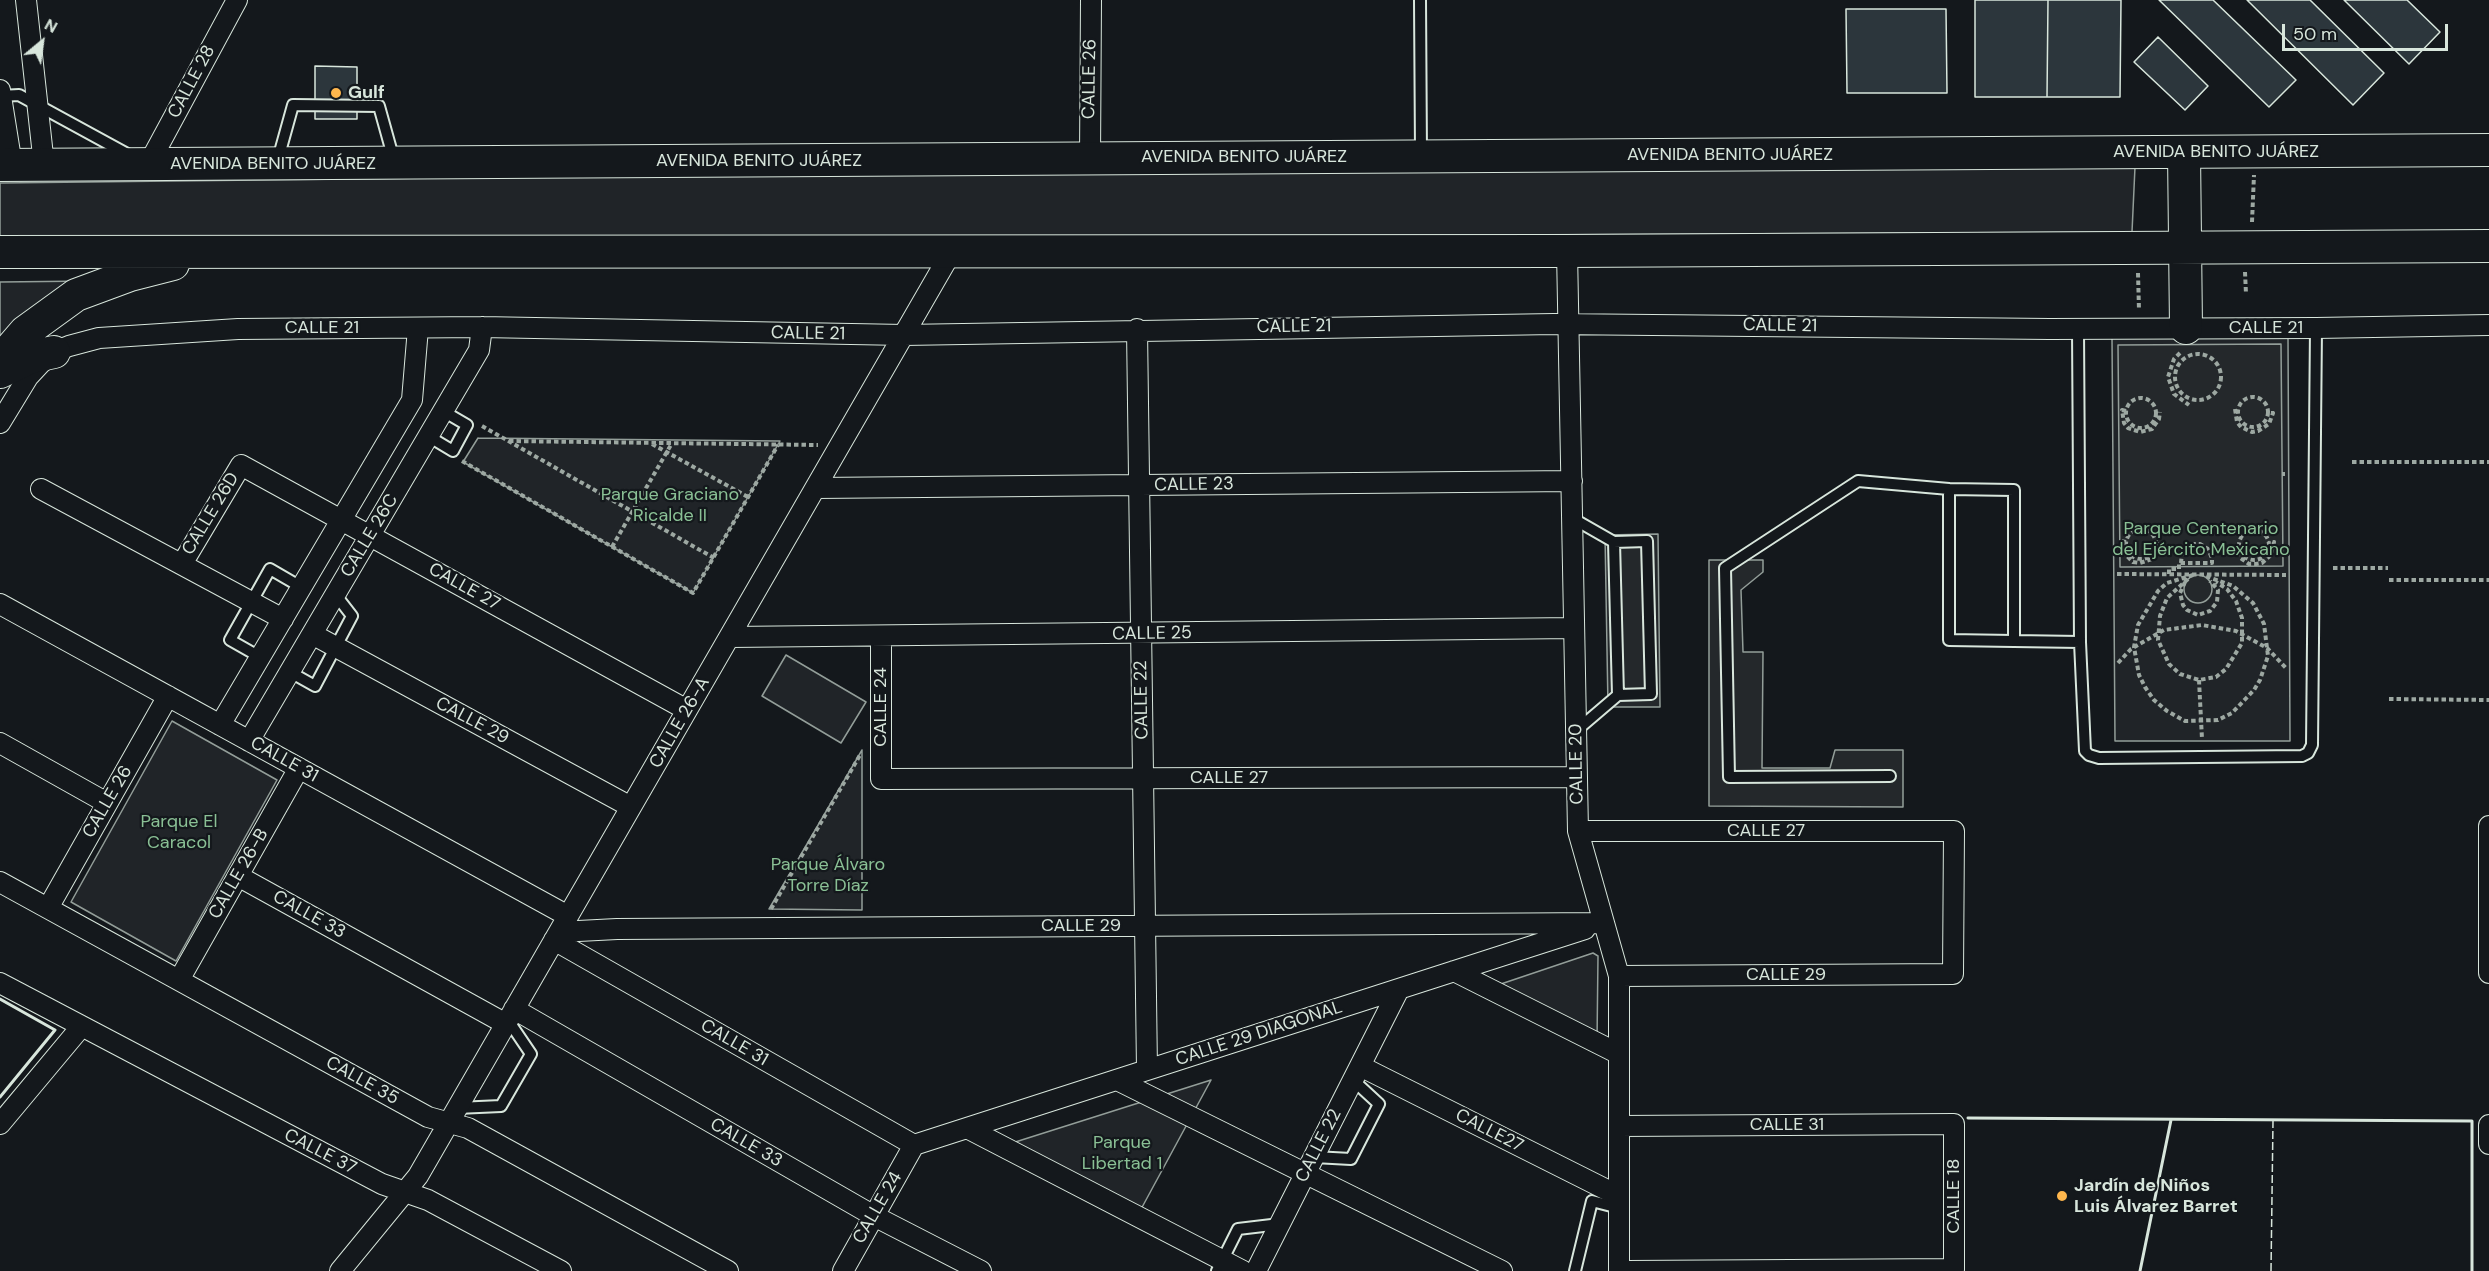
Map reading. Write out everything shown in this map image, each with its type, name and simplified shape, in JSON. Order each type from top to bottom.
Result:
[{"type":"main road","name":"AVENIDA BENITO JUÁREZ","points":[[6,165],[2489,150]]},
{"type":"main road","points":[[2183,340],[2184,152]]},
{"type":"main road","points":[[0,252],[2489,246]]},
{"type":"main road","points":[[0,361],[25,333],[76,295],[130,275],[218,252]]},
{"type":"main road","points":[[0,372],[31,357],[54,352]]},
{"type":"street","points":[[26,0],[44,165]]},
{"type":"street","name":"CALLE 28","points":[[148,165],[237,0]]},
{"type":"street","name":"CALLE 26","points":[[1090,158],[1091,0]]},
{"type":"street","points":[[0,94],[6,165]]},
{"type":"street","name":"CALLE 20","points":[[1567,250],[1578,831],[1619,976],[1619,1271]]},
{"type":"street","name":"CALLE 26-A","points":[[404,1192],[418,1176],[952,251]]},
{"type":"street","name":"CALLE 21","points":[[54,352],[83,341],[99,338],[238,329],[482,327],[904,335],[1137,329],[1569,324],[2078,329],[2183,340],[2316,328],[2489,325]]},
{"type":"street","name":"CALLE 26C","points":[[249,741],[479,350],[482,327]]},
{"type":"street","name":"CALLE 26C","points":[[220,725],[412,400],[418,328]]},
{"type":"street","name":"CALLE 22","points":[[1137,329],[1147,1070]]},
{"type":"street","points":[[0,423],[28,377],[54,352]]},
{"type":"street","name":"CALLE 27","points":[[241,465],[687,710]]},
{"type":"street","name":"CALLE 26D","points":[[182,564],[241,465]]},
{"type":"street","name":"CALLE 23","points":[[816,488],[1572,481]]},
{"type":"street","points":[[41,489],[283,619]]},
{"type":"street","name":"CALLE 31","points":[[0,604],[299,768],[914,1145]]},
{"type":"street","name":"CALLE 25","points":[[730,637],[1574,628]]},
{"type":"street","name":"CALLE 29","points":[[312,634],[631,807]]},
{"type":"street","name":"CALLE 24","points":[[881,636],[881,779]]},
{"type":"street","name":"CALLE 26","points":[[48,908],[168,696]]},
{"type":"street","points":[[0,743],[107,803]]},
{"type":"street","name":"CALLE 26-B","points":[[179,980],[299,768]]},
{"type":"street","name":"CALLE 27","points":[[881,779],[1577,777]]},
{"type":"street","points":[[2488,826],[2488,973]]},
{"type":"street","name":"CALLE 27","points":[[1578,831],[1954,831],[1953,974]]},
{"type":"street","name":"CALLE 33","points":[[238,876],[509,1018],[874,1216],[981,1271]]},
{"type":"street","name":"CALLE 35","points":[[0,882],[428,1117],[453,1115],[468,1128],[728,1271]]},
{"type":"street","name":"CALLE 29","points":[[560,929],[1604,923]]},
{"type":"street","name":"CALLE 29 DIAGONAL","points":[[914,1145],[1604,923]]},
{"type":"street","points":[[1454,971],[1619,1054]]},
{"type":"street","name":"CALLE 29","points":[[1619,976],[1953,974]]},
{"type":"street","name":"CALLE 37","points":[[0,983],[81,1028],[371,1178],[428,1200],[561,1271]]},
{"type":"street","name":"CALLE 22","points":[[1256,1271],[1399,989]]},
{"type":"street","points":[[0,1124],[81,1028]]},
{"type":"street","name":"CALLE27","points":[[1357,1073],[1619,1202]]},
{"type":"street","points":[[1117,1080],[1310,1165],[1502,1271]]},
{"type":"street","name":"CALLE 31","points":[[1619,1126],[1954,1124]]},
{"type":"street","name":"CALLE 18","points":[[1628,1271],[1954,1269],[1954,1124]]},
{"type":"street","points":[[2489,1125],[2489,1144]]},
{"type":"street","points":[[967,1128],[1219,1266],[1243,1271]]},
{"type":"street","name":"CALLE 24","points":[[843,1271],[914,1145]]},
{"type":"street","points":[[340,1271],[404,1192]]},
{"type":"lane","points":[[1420,0],[1421,156]]},
{"type":"lane","points":[[0,94],[19,95],[148,165]]},
{"type":"lane","points":[[277,164],[293,105],[379,106],[395,163]]},
{"type":"lane","points":[[2078,329],[2080,642],[2085,751],[2099,758],[2302,756],[2308,753],[2312,746],[2316,328]]},
{"type":"lane","points":[[428,436],[453,451],[467,426],[443,411]]},
{"type":"lane","points":[[1890,776],[1729,777],[1725,568],[1858,481],[1949,489],[2014,490],[2014,641]]},
{"type":"lane","points":[[1949,489],[1949,640],[2080,642]]},
{"type":"lane","points":[[1572,518],[1614,542],[1647,541],[1651,694],[1618,695],[1582,724],[1576,732]]},
{"type":"lane","points":[[1614,542],[1618,695]]},
{"type":"lane","points":[[260,657],[230,640],[270,569],[302,587]]},
{"type":"lane","points":[[290,672],[315,686],[352,616],[335,594]]},
{"type":"lane","points":[[453,1115],[501,1106],[531,1054],[509,1018]]},
{"type":"lane","points":[[1310,1165],[1351,1159],[1379,1104],[1357,1073]]},
{"type":"lane","points":[[1575,1271],[1592,1201],[1619,1202]]},
{"type":"lane","points":[[1219,1266],[1238,1229],[1280,1224]]},
{"type":"path","points":[[2252,229],[2254,170]]},
{"type":"path","points":[[2138,269],[2139,315]]},
{"type":"path","points":[[2245,269],[2246,294]]},
{"type":"path","points":[[2183,340],[2168,377],[2174,394],[2189,405]]},
{"type":"path","points":[[2198,353],[2205,354],[2217,363],[2221,377],[2220,385],[2211,397],[2197,400],[2182,394],[2175,380],[2177,365],[2190,355],[2198,353]]},
{"type":"path","points":[[2142,398],[2151,402],[2156,414],[2152,423],[2139,428],[2128,420],[2127,411],[2130,403],[2142,398]]},
{"type":"path","points":[[2235,409],[2237,422],[2241,427],[2252,432],[2269,424],[2273,413],[2268,412],[2262,401],[2254,398],[2244,401],[2239,414],[2246,425],[2256,427],[2264,423],[2268,412]]},
{"type":"path","points":[[2127,411],[2122,410],[2124,423],[2128,428],[2140,432],[2152,429],[2157,424],[2160,412]]},
{"type":"path","points":[[474,421],[714,558]]},
{"type":"path","points":[[509,441],[822,445]]},
{"type":"path","points":[[652,443],[748,497]]},
{"type":"path","points":[[612,547],[672,444]]},
{"type":"path","points":[[453,456],[693,593],[778,445]]},
{"type":"path","points":[[2352,462],[2489,462]]},
{"type":"path","points":[[2143,529],[2153,536],[2155,545],[2152,553],[2139,558],[2128,551],[2126,542],[2130,534],[2143,529]]},
{"type":"path","points":[[2252,531],[2262,532],[2268,543],[2266,553],[2254,560],[2245,556],[2240,543],[2243,535],[2252,531]]},
{"type":"path","points":[[2126,542],[2121,541],[2124,553],[2133,562],[2140,563],[2152,559],[2160,543]]},
{"type":"path","points":[[2235,545],[2239,556],[2249,564],[2256,564],[2262,563],[2271,555],[2274,542],[2268,543]]},
{"type":"path","points":[[2169,574],[2169,569],[2179,569],[2182,553],[2194,544],[2200,544],[2208,549],[2212,558],[2212,563],[2181,563]]},
{"type":"path","points":[[2332,568],[2388,568]]},
{"type":"path","points":[[2117,574],[2286,575]]},
{"type":"path","points":[[2193,576],[2168,583],[2158,591],[2138,625],[2134,647],[2139,675],[2154,700],[2167,711],[2185,721],[2218,720],[2232,713],[2244,702],[2260,680],[2268,656],[2264,624],[2253,603],[2233,586],[2207,578]]},
{"type":"path","points":[[2207,578],[2227,589],[2236,601],[2242,618],[2243,634],[2236,656],[2226,669],[2216,677],[2199,680],[2180,674],[2169,664],[2163,655],[2158,634],[2162,608],[2167,598],[2187,580],[2180,593],[2183,605],[2187,610],[2198,615],[2210,611],[2217,602],[2218,590],[2207,578]]},
{"type":"path","points":[[2389,580],[2489,580]]},
{"type":"path","points":[[2118,663],[2134,647],[2164,630],[2202,625],[2243,634],[2267,648],[2287,669]]},
{"type":"path","points":[[2199,680],[2202,738]]},
{"type":"path","points":[[2390,699],[2489,700]]},
{"type":"path","points":[[767,915],[861,754]]},
{"type":"green space","points":[[2135,167],[2132,232],[0,242],[0,183],[952,172]]},
{"type":"green space","points":[[90,281],[0,344],[0,282]]},
{"type":"green space","name":"Parque Centenario del Ejército Mexicano","points":[[2288,337],[2290,741],[2115,741],[2112,338]]},
{"type":"green space","name":"Parque Graciano Ricalde II","points":[[478,438],[780,441],[693,593],[463,462]]},
{"type":"green space","points":[[786,655],[866,702],[841,743],[762,696]]},
{"type":"green space","name":"Parque El Caracol","points":[[172,721],[277,780],[176,961],[71,902]]},
{"type":"green space","name":"Parque Álvaro Torre Díaz","points":[[862,750],[862,910],[769,909]]},
{"type":"green space","points":[[1593,953],[1598,956],[1597,1042],[1489,988]]},
{"type":"green space","name":"Parque Libertad 1","points":[[1211,1080],[1140,1211],[1009,1144]]},
{"type":"shaded area","points":[[2281,344],[2283,566],[2120,567],[2118,345]]},
{"type":"shaded area","points":[[1658,534],[1660,707],[1608,707],[1605,535]]},
{"type":"shaded area","points":[[1709,560],[1763,560],[1763,572],[1741,590],[1743,652],[1763,652],[1762,768],[1830,768],[1835,750],[1903,750],[1903,807],[1709,806]]},
{"type":"shaded area","points":[[2198,575],[2208,579],[2212,589],[2208,599],[2198,603],[2188,599],[2184,589],[2188,579]]},
{"type":"building","points":[[1975,0],[2048,0],[2047,97],[1975,97]]},
{"type":"building","points":[[2048,0],[2121,0],[2120,97],[2047,97]]},
{"type":"building","points":[[2159,0],[2213,0],[2296,80],[2269,107]]},
{"type":"building","points":[[2247,0],[2310,0],[2384,73],[2353,105]]},
{"type":"building","points":[[2344,0],[2407,0],[2440,32],[2409,64]]},
{"type":"building","points":[[1846,9],[1946,9],[1947,93],[1847,93]]},
{"type":"building","points":[[2158,37],[2208,86],[2185,110],[2134,62]]},
{"type":"building","name":"Gulf","points":[[315,66],[357,67],[357,119],[315,119]]},
{"type":"fence","points":[[2271,1271],[2273,1121]]},
{"type":"wall","points":[[0,999],[55,1030],[0,1097]]},
{"type":"wall","points":[[1968,1118],[2472,1121],[2472,1271]]},
{"type":"wall","points":[[2140,1271],[2171,1120]]},
{"type":"place","name":"Gulf","points":[[336,93]]},
{"type":"place","name":"Jardín de Niños Luis Álvarez Barret","points":[[2062,1196]]}]
